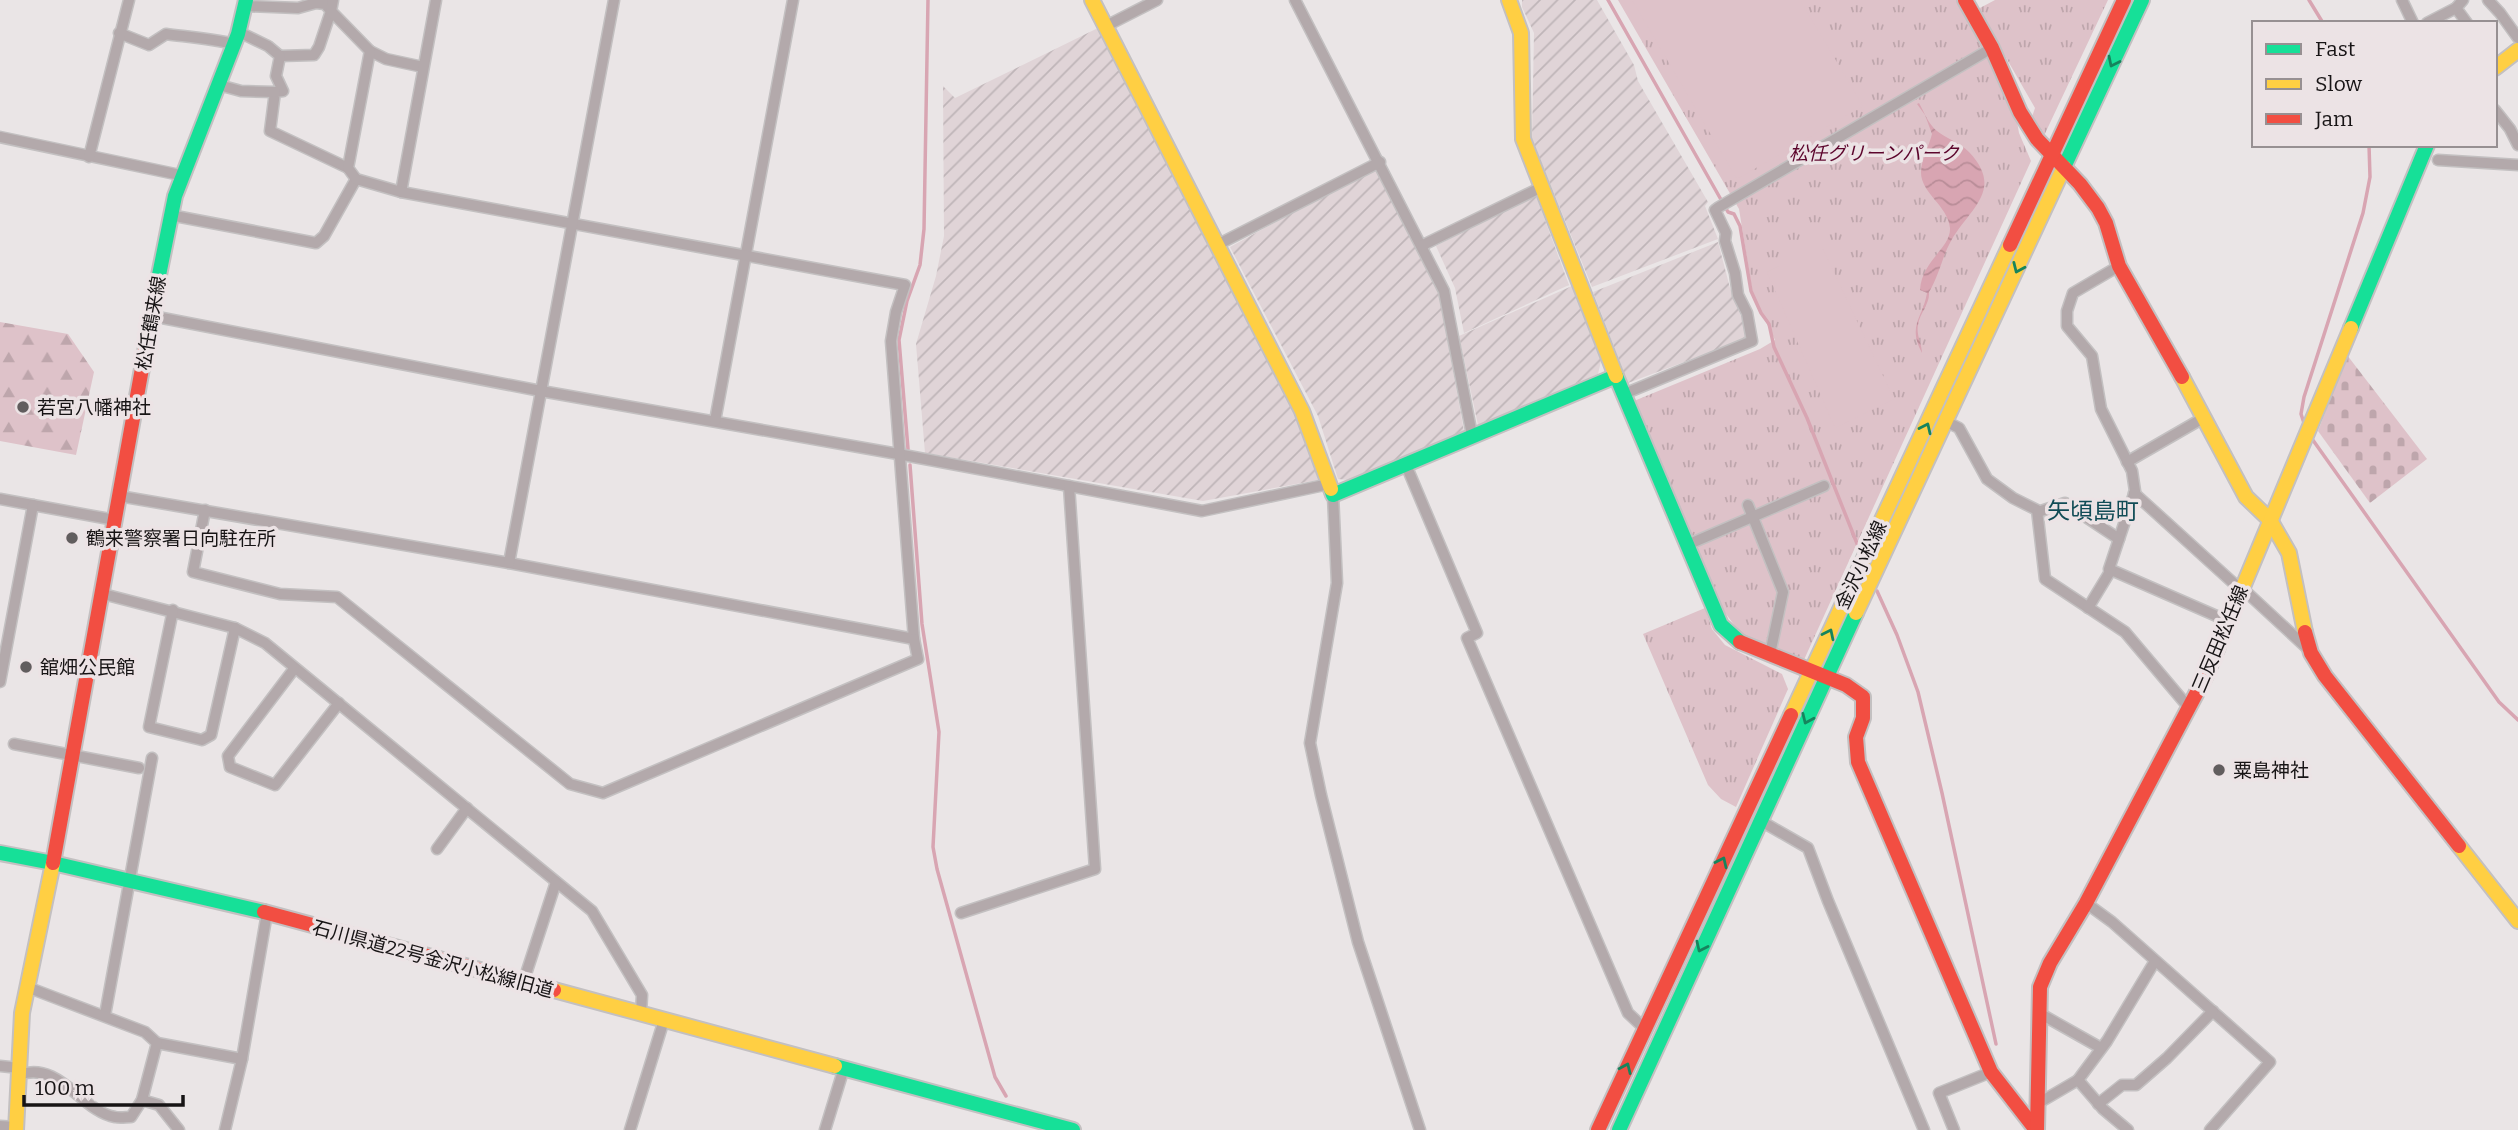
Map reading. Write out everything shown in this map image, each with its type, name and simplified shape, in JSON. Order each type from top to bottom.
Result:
[{"type":"main road","points":[[1093,0],[1302,411],[1331,489],[1406,465],[1616,376]]},
{"type":"main road","points":[[1509,0],[1521,33],[1523,138],[1616,376],[1721,625],[1743,644],[1846,685],[1863,697],[1863,718],[1856,737],[1858,762],[1991,1072],[2037,1130]]},
{"type":"main road","name":"金沢小松線","points":[[1598,1130],[2124,0]]},
{"type":"main road","name":"金沢小松線","points":[[1619,1130],[2142,0]]},
{"type":"main road","points":[[1969,1],[2020,112],[2038,139],[2080,184],[2098,208],[2106,223],[2119,266],[2206,417],[2246,497],[2270,520],[2288,553],[2311,653],[2325,676],[2518,921]]},
{"type":"main road","name":"松任鶴来線","points":[[53,863],[170,215],[180,176],[219,85],[246,3]]},
{"type":"main road","points":[[2497,65],[2518,50]]},
{"type":"main road","name":"三反田松任線","points":[[2037,1130],[2040,987],[2050,963],[2086,903],[2190,709],[2426,147]]},
{"type":"main road","name":"石川県道22号金沢小松線旧道","points":[[0,853],[267,913],[1073,1130]]},
{"type":"main road","points":[[16,1129],[22,1013],[53,863]]},
{"type":"street","points":[[89,157],[129,0]]},
{"type":"street","points":[[120,33],[149,45],[166,34],[184,38],[236,38],[268,46],[279,56],[314,55],[319,47],[333,0]]},
{"type":"street","points":[[401,192],[436,0]]},
{"type":"street","points":[[509,563],[614,0]]},
{"type":"street","points":[[715,421],[793,0]]},
{"type":"street","points":[[1106,26],[1157,0]]},
{"type":"street","points":[[1295,0],[1444,291],[1472,435]]},
{"type":"street","points":[[2402,0],[2412,21]]},
{"type":"street","points":[[2490,0],[2518,38]]},
{"type":"street","points":[[246,3],[298,8],[316,3],[325,4],[370,51],[386,59],[423,67]]},
{"type":"street","points":[[2433,21],[2459,4],[2466,21]]},
{"type":"street","points":[[1624,394],[1752,341],[1725,241],[1726,233],[1715,211],[1720,206],[1992,48]]},
{"type":"street","points":[[348,168],[370,51]]},
{"type":"street","points":[[219,85],[241,91],[283,90],[276,76],[279,56]]},
{"type":"street","points":[[205,510],[193,572],[281,594],[337,597],[570,784],[603,793],[918,659],[898,454],[891,341],[896,312],[905,285],[401,192],[356,179],[348,168],[270,131],[275,92]]},
{"type":"street","points":[[2497,112],[2514,126],[2518,145]]},
{"type":"street","points":[[0,137],[180,176]]},
{"type":"street","points":[[2438,160],[2518,165]]},
{"type":"street","points":[[1217,246],[1380,162]]},
{"type":"street","points":[[170,215],[316,243],[324,236],[356,179]]},
{"type":"street","points":[[1423,246],[1542,187]]},
{"type":"street","points":[[2088,608],[2111,570],[2109,569],[2134,494],[2132,471],[2101,409],[2092,356],[2067,326],[2067,311],[2073,293],[2119,266]]},
{"type":"street","points":[[152,316],[541,391],[1202,511],[1331,489],[1338,583],[1310,743],[1358,942],[1420,1130]]},
{"type":"street","points":[[2127,462],[2206,417]]},
{"type":"street","points":[[1945,421],[1959,428],[1987,479],[2013,498],[2038,512],[2065,503],[2119,539]]},
{"type":"street","points":[[1406,465],[1477,633],[1467,638],[1628,1013],[1644,1028]]},
{"type":"street","points":[[961,914],[1095,869],[1069,486]]},
{"type":"street","points":[[1687,545],[1824,486]]},
{"type":"street","points":[[2134,494],[2311,653]]},
{"type":"street","points":[[120,496],[509,563],[914,639]]},
{"type":"street","points":[[0,499],[115,520]]},
{"type":"street","points":[[0,682],[33,505]]},
{"type":"street","points":[[1748,505],[1783,592],[1770,654]]},
{"type":"street","points":[[2038,512],[2045,579],[2125,632],[2190,709]]},
{"type":"street","points":[[2111,570],[2228,621]]},
{"type":"street","points":[[103,594],[235,628],[265,643],[592,911],[642,995],[641,1014]]},
{"type":"street","points":[[173,610],[149,727],[202,740],[211,735],[235,628]]},
{"type":"street","points":[[294,668],[228,756],[230,767],[275,785],[339,703]]},
{"type":"street","points":[[14,744],[139,768]]},
{"type":"street","points":[[105,1015],[152,758]]},
{"type":"street","points":[[437,849],[467,808]]},
{"type":"street","points":[[1761,821],[1808,848],[1924,1130]]},
{"type":"street","points":[[523,984],[556,881]]},
{"type":"street","points":[[2086,903],[2270,1062],[2210,1130]]},
{"type":"street","points":[[225,1130],[242,1059],[267,913]]},
{"type":"street","points":[[2037,1104],[2078,1080],[2155,961]]},
{"type":"street","points":[[27,987],[145,1032],[157,1043],[242,1059]]},
{"type":"street","points":[[2098,1104],[2122,1085],[2136,1086],[2213,1011]]},
{"type":"street","points":[[2039,1013],[2101,1048]]},
{"type":"street","points":[[630,1130],[664,1020]]},
{"type":"street","points":[[128,1130],[131,1117],[142,1100],[157,1043]]},
{"type":"street","points":[[0,1066],[19,1071],[33,1070],[57,1079],[105,1114],[115,1118],[131,1117]]},
{"type":"street","points":[[825,1130],[844,1068]]},
{"type":"street","points":[[1954,1130],[1939,1093],[1991,1072]]},
{"type":"street","points":[[2078,1080],[2098,1104],[2128,1130]]},
{"type":"street","points":[[142,1100],[159,1105],[179,1130]]},
{"type":"street","points":[[0,1126],[16,1129]]},
{"type":"shaded area","points":[[1522,0],[1597,0],[1634,65],[1638,81],[1708,202],[1705,206],[1718,239],[1592,287],[1532,139],[1534,33],[1522,7]]},
{"type":"shaded area","points":[[1098,28],[1303,426],[1318,480],[1203,501],[925,453],[916,344],[936,276],[944,236],[943,86],[955,98]]},
{"type":"shaded area","points":[[1373,169],[1378,171],[1439,294],[1464,431],[1348,480],[1338,479],[1318,416],[1230,247]]},
{"type":"shaded area","points":[[1535,193],[1569,285],[1464,333],[1455,288],[1436,246]]},
{"type":"shaded area","points":[[1718,242],[1730,288],[1747,332],[1743,340],[1628,383],[1593,292]]},
{"type":"shaded area","points":[[1572,286],[1601,361],[1598,374],[1478,425],[1459,336]]},
{"type":"green space","name":"松任グリーンパーク","points":[[1618,0],[1957,0],[2014,104],[2019,133],[2031,161],[1803,662],[1743,637],[1723,610],[1634,401],[1760,349],[1775,340],[1753,296],[1739,209]]},
{"type":"green space","points":[[1632,0],[1800,0],[1863,106],[1737,179]]},
{"type":"green space","points":[[1995,0],[2108,0],[2041,142],[2032,117],[2035,108],[1978,9]]},
{"type":"green space","points":[[1821,245],[1894,399],[1835,428],[1767,272]]},
{"type":"green space","points":[[0,322],[68,334],[94,372],[76,455],[0,441]]},
{"type":"green space","points":[[2347,355],[2427,459],[2370,503],[2318,431]]},
{"type":"green space","points":[[1705,608],[1712,629],[1725,645],[1782,674],[1788,689],[1736,807],[1721,799],[1708,785],[1643,634]]},
{"type":"water","points":[[1919,103],[1934,128],[1969,152],[1984,177],[1980,199],[1951,241],[1929,292],[1918,325],[1922,353],[1916,328],[1927,293],[1920,290],[1922,280],[1946,242],[1950,228],[1944,212],[1922,179],[1922,166],[1932,134],[1925,115],[1917,104]]},
{"type":"waterway","points":[[908,449],[899,340],[907,301],[920,265],[924,229],[928,0]]},
{"type":"waterway","points":[[1608,0],[1728,212],[1734,214],[1740,226],[1751,291],[1769,324],[1774,347],[1807,418],[1858,546]]},
{"type":"waterway","points":[[2309,0],[2322,21]]},
{"type":"waterway","points":[[2305,426],[2301,414],[2304,397],[2363,213],[2370,177],[2369,147]]},
{"type":"waterway","points":[[2310,436],[2499,702],[2518,720]]},
{"type":"waterway","points":[[910,465],[922,624],[939,732],[933,847],[995,1077],[1006,1096]]},
{"type":"waterway","points":[[1877,591],[1918,692],[1996,1044]]},
{"type":"traffic: fast","points":[[157,285],[175,196],[238,34],[246,0]]},
{"type":"traffic: fast","points":[[2064,167],[2142,0]]},
{"type":"traffic: fast","points":[[2351,328],[2426,147]]},
{"type":"traffic: fast","points":[[1331,489],[1333,495],[1616,376],[1721,625],[1740,642]]},
{"type":"traffic: fast","points":[[1619,1130],[1856,613]]},
{"type":"traffic: fast","points":[[0,853],[264,912]]},
{"type":"traffic: fast","points":[[835,1066],[1073,1130]]},
{"type":"traffic: slow","points":[[1092,0],[1302,411],[1331,489]]},
{"type":"traffic: slow","points":[[1509,0],[1521,33],[1523,139],[1616,376]]},
{"type":"traffic: slow","points":[[2497,66],[2518,50]]},
{"type":"traffic: slow","points":[[1856,613],[2064,167]]},
{"type":"traffic: slow","points":[[1791,715],[2010,245]]},
{"type":"traffic: slow","points":[[2217,649],[2351,328]]},
{"type":"traffic: slow","points":[[2182,377],[2246,497],[2270,520],[2289,553],[2305,632]]},
{"type":"traffic: slow","points":[[2459,846],[2518,921]]},
{"type":"traffic: slow","points":[[16,1130],[22,1013],[53,863]]},
{"type":"traffic: slow","points":[[554,990],[835,1066]]},
{"type":"traffic: jam","points":[[1965,0],[1992,48],[2020,112],[2037,139],[2080,184],[2098,208],[2106,223],[2119,266],[2182,377]]},
{"type":"traffic: jam","points":[[2010,245],[2124,0]]},
{"type":"traffic: jam","points":[[53,863],[157,285]]},
{"type":"traffic: jam","points":[[2305,632],[2311,653],[2325,676],[2459,846]]},
{"type":"traffic: jam","points":[[1740,642],[1846,685],[1863,697],[1863,718],[1856,737],[1858,762],[1991,1072],[2036,1130]]},
{"type":"traffic: jam","points":[[2037,1130],[2040,987],[2050,963],[2086,903],[2206,675],[2217,649]]},
{"type":"traffic: jam","points":[[1598,1130],[1791,715]]},
{"type":"traffic: jam","points":[[264,912],[554,990]]},
{"type":"place","name":"若宮八幡神社","points":[[23,407]]},
{"type":"place","name":"鶴来警察署日向駐在所","points":[[72,538]]},
{"type":"place","name":"舘畑公民館","points":[[26,667]]},
{"type":"place","name":"粟島神社","points":[[2219,770]]},
{"type":"district","name":"矢頃島町","points":[[2093,511]]}]
